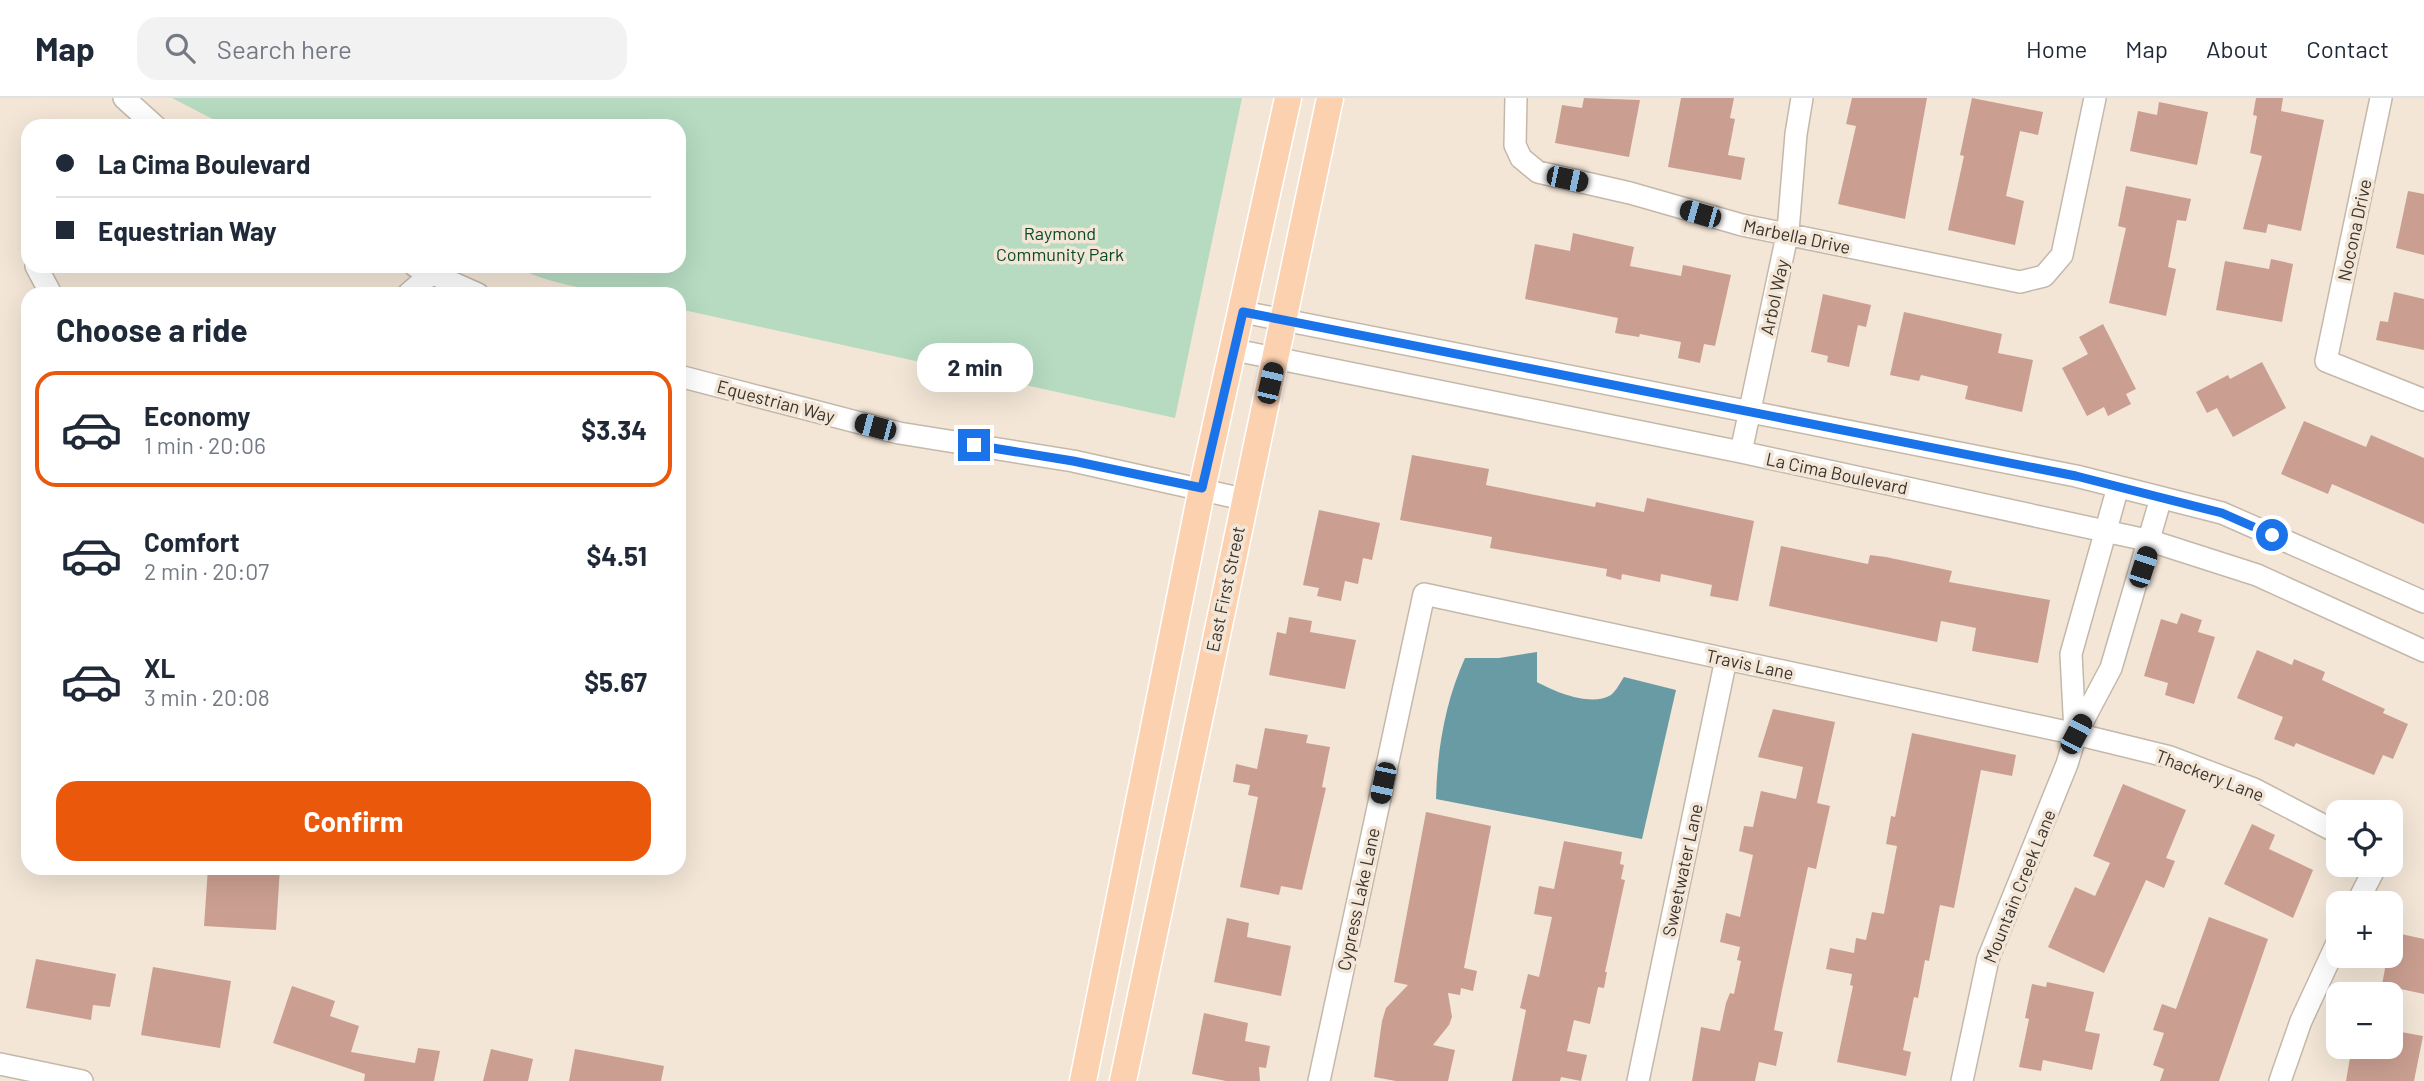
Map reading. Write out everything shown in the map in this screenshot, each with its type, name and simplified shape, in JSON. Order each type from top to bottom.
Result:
[{"type":"main road","points":[[1083,1081],[1202,488],[1243,312],[1288,98]]},
{"type":"main road","name":"East First Street","points":[[1123,1081],[1243,499],[1330,98]]},
{"type":"street","points":[[124,98],[147,119]]},
{"type":"street","name":"Marbella Drive","points":[[1516,98],[1513,138],[1517,152],[1531,168],[1545,174],[1612,188],[1724,220],[2020,282],[2032,281],[2049,272],[2064,248],[2095,98]]},
{"type":"street","name":"Arbol Way","points":[[1741,452],[1788,234],[1802,98]]},
{"type":"street","name":"Nocona Drive","points":[[2381,98],[2326,361],[2424,400]]},
{"type":"street","points":[[430,273],[462,287]]},
{"type":"street","points":[[1243,312],[2118,486],[2222,513],[2424,602]]},
{"type":"street","name":"La Cima Boulevard","points":[[1234,350],[1741,452],[2151,541],[2257,575],[2424,651]]},
{"type":"street","name":"Equestrian Way","points":[[686,378],[899,433],[1073,461],[1243,499]]},
{"type":"street","name":"Mountain Creek Lane","points":[[2076,734],[2071,654],[2118,486]]},
{"type":"street","name":"Mountain Creek Lane","points":[[1962,1081],[1988,959],[2067,764],[2076,734],[2111,668],[2151,541],[2161,498]]},
{"type":"street","name":"Travis Lane","points":[[1424,594],[2076,734]]},
{"type":"street","name":"Cypress Lake Lane","points":[[1319,1081],[1424,594]]},
{"type":"street","name":"Sweetwater Lane","points":[[1638,1081],[1727,659]]},
{"type":"street","name":"Thackery Lane","points":[[2076,734],[2194,766],[2254,789],[2326,827]]},
{"type":"street","points":[[2280,1081],[2301,1021],[2326,967]]},
{"type":"street","points":[[0,1065],[82,1081]]},
{"type":"green space","name":"Raymond Community Park","points":[[172,98],[1242,98],[1175,418],[686,311],[686,287],[579,287],[529,273],[686,273],[686,119],[212,119]]},
{"type":"water","points":[[1537,652],[1537,682],[1573,697],[1594,699],[1611,695],[1624,677],[1676,690],[1642,839],[1436,799],[1443,727],[1465,658],[1499,658]]},
{"type":"building","points":[[1584,98],[1640,100],[1629,157],[1555,143],[1562,105],[1582,108]]},
{"type":"building","points":[[1681,98],[1734,98],[1730,118],[1735,119],[1728,155],[1745,158],[1741,180],[1668,167]]},
{"type":"building","points":[[1852,98],[1927,98],[1905,219],[1838,204],[1856,126],[1846,124]]},
{"type":"building","points":[[1972,98],[2043,112],[2038,135],[2020,131],[2006,196],[2024,201],[2015,245],[1948,230],[1964,156],[1960,155]]},
{"type":"building","points":[[2256,98],[2283,98],[2281,111],[2324,120],[2301,231],[2268,224],[2266,233],[2243,229],[2262,156],[2250,153],[2257,116],[2253,115]]},
{"type":"building","points":[[2159,102],[2208,112],[2197,165],[2130,151],[2138,111],[2157,115]]},
{"type":"building","points":[[2126,186],[2191,199],[2186,221],[2177,220],[2168,267],[2176,269],[2166,316],[2109,303],[2126,228],[2118,226]]},
{"type":"building","points":[[2408,191],[2424,194],[2424,255],[2396,248]]},
{"type":"building","points":[[1573,233],[1634,247],[1630,266],[1681,276],[1683,265],[1731,275],[1715,346],[1704,344],[1700,363],[1678,358],[1681,342],[1640,334],[1639,337],[1615,333],[1618,318],[1525,299],[1535,244],[1570,251]]},
{"type":"building","points":[[2271,259],[2293,264],[2282,322],[2216,310],[2225,261],[2269,269]]},
{"type":"building","points":[[2394,292],[2424,299],[2424,350],[2376,340],[2380,321],[2388,322]]},
{"type":"building","points":[[1823,294],[1871,305],[1866,327],[1858,325],[1849,367],[1827,362],[1828,356],[1811,352]]},
{"type":"building","points":[[1904,312],[2002,334],[1998,353],[2033,360],[2022,412],[1965,399],[1968,386],[1921,375],[1919,381],[1890,375]]},
{"type":"building","points":[[2103,324],[2136,389],[2126,394],[2131,404],[2108,416],[2104,407],[2087,416],[2062,368],[2088,354],[2079,337]]},
{"type":"building","points":[[2262,362],[2286,408],[2233,437],[2217,408],[2207,413],[2196,392],[2228,375],[2230,379]]},
{"type":"building","points":[[2304,421],[2366,447],[2371,435],[2424,458],[2424,524],[2332,484],[2328,494],[2281,474]]},
{"type":"building","points":[[1412,455],[1489,469],[1486,485],[1595,507],[1596,502],[1644,512],[1647,498],[1754,521],[1738,601],[1710,596],[1712,585],[1661,574],[1660,582],[1622,574],[1621,580],[1606,576],[1607,569],[1490,548],[1492,537],[1400,520]]},
{"type":"building","points":[[1319,510],[1380,523],[1372,560],[1363,558],[1358,584],[1345,581],[1341,601],[1317,596],[1319,588],[1303,585]]},
{"type":"building","points":[[1781,546],[1868,564],[1870,555],[1886,557],[1952,571],[1949,582],[2050,600],[2038,663],[1972,651],[1976,628],[1941,621],[1937,642],[1769,606]]},
{"type":"building","points":[[2181,613],[2202,620],[2198,632],[2215,637],[2194,704],[2165,695],[2168,683],[2144,676],[2161,619],[2177,624]]},
{"type":"building","points":[[1289,617],[1312,621],[1310,632],[1356,640],[1345,689],[1269,675],[1277,632],[1286,634]]},
{"type":"building","points":[[2257,650],[2292,665],[2294,659],[2325,672],[2322,680],[2385,709],[2383,713],[2408,724],[2393,759],[2383,755],[2374,775],[2296,743],[2294,747],[2274,739],[2283,717],[2237,698]]},
{"type":"building","points":[[1773,709],[1835,722],[1817,803],[1830,806],[1816,869],[1808,867],[1782,990],[1774,1030],[1783,1032],[1776,1066],[1759,1062],[1755,1081],[1692,1081],[1701,1027],[1720,1031],[1726,1003],[1730,993],[1734,994],[1741,961],[1737,960],[1740,947],[1720,942],[1726,913],[1740,917],[1753,855],[1739,851],[1744,826],[1753,827],[1761,791],[1796,799],[1803,767],[1758,757]]},
{"type":"building","points":[[1265,728],[1308,735],[1306,743],[1330,747],[1322,787],[1326,788],[1302,890],[1281,886],[1279,895],[1240,887],[1258,797],[1248,795],[1250,785],[1233,782],[1236,764],[1257,769]]},
{"type":"building","points":[[1912,733],[2016,755],[2012,776],[1981,770],[1954,908],[1940,905],[1929,961],[1925,960],[1918,998],[1914,997],[1903,1050],[1911,1052],[1906,1076],[1837,1062],[1853,986],[1850,985],[1852,974],[1826,969],[1830,948],[1854,953],[1856,938],[1866,940],[1872,912],[1884,914],[1897,846],[1886,844],[1891,816],[1895,817]]},
{"type":"building","points":[[2123,784],[2186,810],[2166,858],[2175,861],[2164,888],[2146,880],[2104,973],[2048,947],[2075,887],[2095,896],[2110,863],[2093,856]]},
{"type":"building","points":[[1426,812],[1491,826],[1464,968],[1477,971],[1473,991],[1461,988],[1460,995],[1448,993],[1452,1017],[1433,1045],[1455,1050],[1448,1081],[1396,1081],[1374,1077],[1386,1008],[1408,985],[1394,982]]},
{"type":"building","points":[[2252,824],[2275,835],[2269,849],[2313,870],[2293,918],[2224,884]]},
{"type":"building","points":[[1564,841],[1622,852],[1620,864],[1624,865],[1621,879],[1625,880],[1604,988],[1598,987],[1590,1024],[1574,1020],[1567,1051],[1587,1055],[1581,1081],[1561,1077],[1560,1081],[1512,1081],[1526,1010],[1520,1008],[1528,974],[1539,977],[1552,917],[1534,914],[1539,886],[1554,889]]},
{"type":"building","points":[[208,875],[280,875],[276,930],[204,926]]},
{"type":"building","points":[[2209,917],[2268,939],[2219,1081],[2160,1081],[2164,1069],[2153,1065],[2164,1033],[2153,1030],[2162,1004],[2176,1009]]},
{"type":"building","points":[[1227,918],[1249,923],[1247,937],[1291,946],[1281,996],[1214,982]]},
{"type":"building","points":[[2403,934],[2424,939],[2424,994],[2403,990],[2403,982],[2383,982],[2385,968],[2403,968]]},
{"type":"building","points":[[36,959],[116,974],[110,1007],[93,1005],[91,1020],[26,1008]]},
{"type":"building","points":[[153,967],[231,981],[220,1048],[141,1035]]},
{"type":"building","points":[[2047,982],[2094,992],[2085,1031],[2100,1034],[2092,1070],[2043,1060],[2041,1071],[2019,1067],[2029,1019],[2025,1018],[2032,984],[2046,987]]},
{"type":"building","points":[[292,986],[335,1001],[330,1016],[359,1026],[351,1052],[415,1063],[418,1048],[440,1051],[434,1081],[364,1081],[365,1074],[273,1043]]},
{"type":"building","points":[[1204,1013],[1248,1023],[1245,1041],[1270,1046],[1266,1068],[1259,1067],[1260,1081],[1226,1081],[1192,1074]]},
{"type":"building","points":[[2403,1032],[2423,1036],[2414,1081],[2346,1081],[2350,1059],[2403,1059]]},
{"type":"building","points":[[491,1049],[533,1059],[528,1081],[483,1081]]},
{"type":"building","points":[[575,1049],[664,1066],[661,1081],[569,1081]]},
{"type":"route","points":[[974,445],[1073,461],[1202,488],[1243,312],[1749,414],[2076,476],[2222,513],[2272,535]]}]
